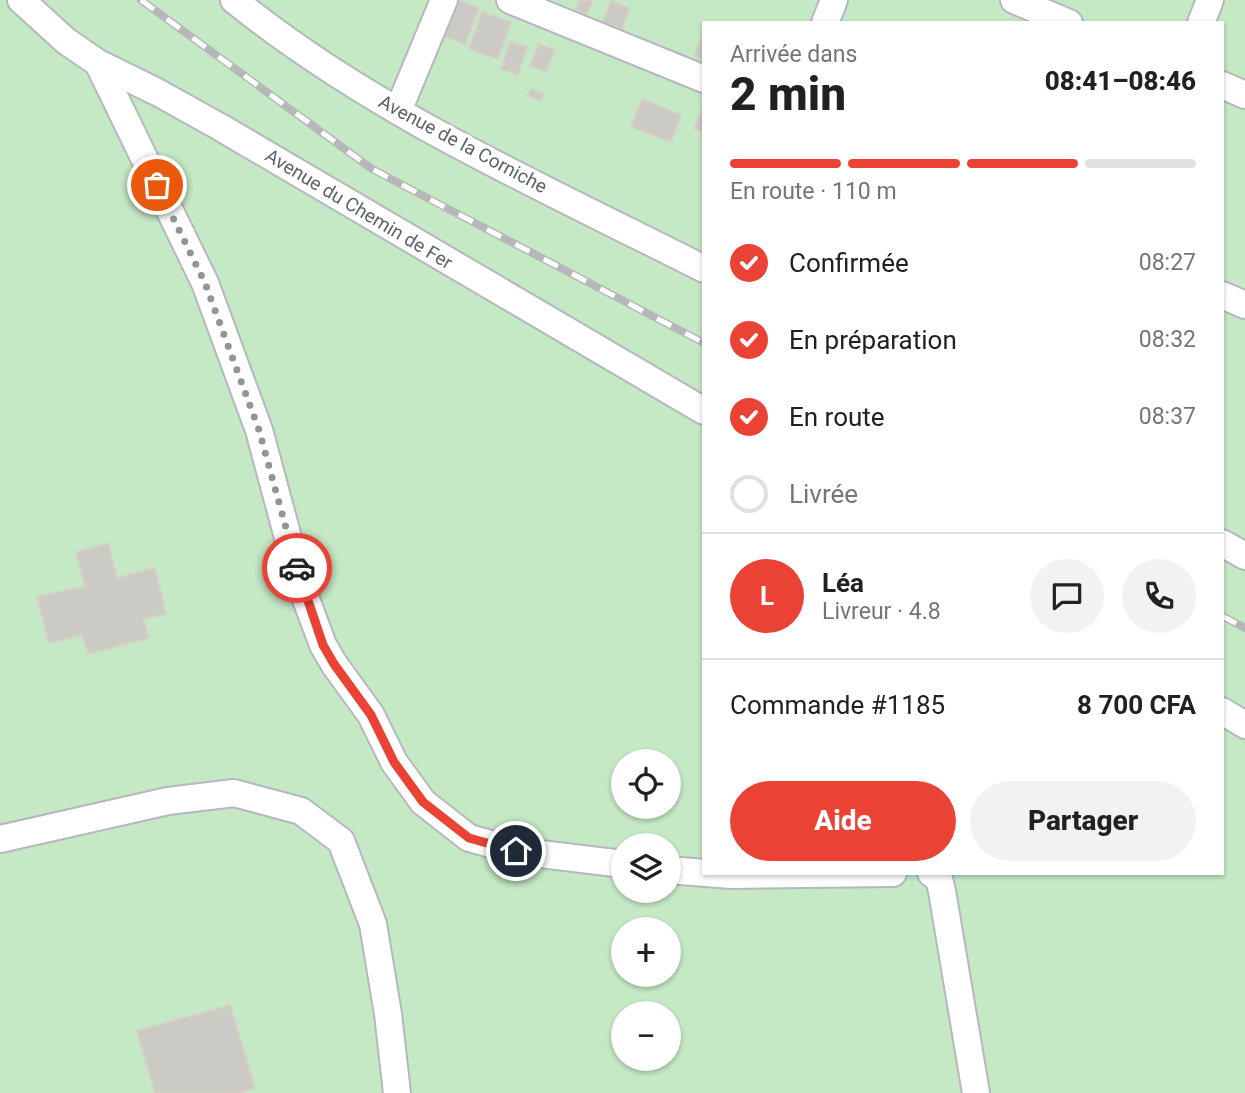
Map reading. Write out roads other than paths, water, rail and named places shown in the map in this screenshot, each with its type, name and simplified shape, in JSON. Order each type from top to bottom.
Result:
[{"type":"street","name":"Avenue du Chemin de Fer","points":[[21,0],[66,41],[98,63],[220,127],[702,410]]},
{"type":"street","name":"Avenue de la Corniche","points":[[234,0],[276,34],[333,73],[398,111],[702,268]]},
{"type":"street","points":[[398,111],[444,0]]},
{"type":"street","points":[[509,0],[702,78]]},
{"type":"street","points":[[826,21],[834,0]]},
{"type":"street","points":[[1014,0],[1064,21]]},
{"type":"street","points":[[1202,21],[1210,0]]},
{"type":"street","points":[[98,63],[205,283],[259,430],[301,586],[323,645],[371,715],[394,762],[423,802],[469,838],[516,851],[611,863]]},
{"type":"street","points":[[1224,86],[1245,95]]},
{"type":"street","points":[[1224,296],[1245,304]]},
{"type":"street","points":[[1224,544],[1245,556]]},
{"type":"street","points":[[1224,712],[1245,725]]},
{"type":"street","points":[[0,839],[168,801],[234,793],[301,811],[341,841],[373,924],[388,1014],[397,1093]]},
{"type":"street","points":[[681,871],[702,873]]},
{"type":"street","points":[[934,875],[939,879],[942,891],[976,1093]]},
{"type":"railway","points":[[141,0],[372,169],[702,342]]},
{"type":"railway","points":[[1224,617],[1245,628]]}]
